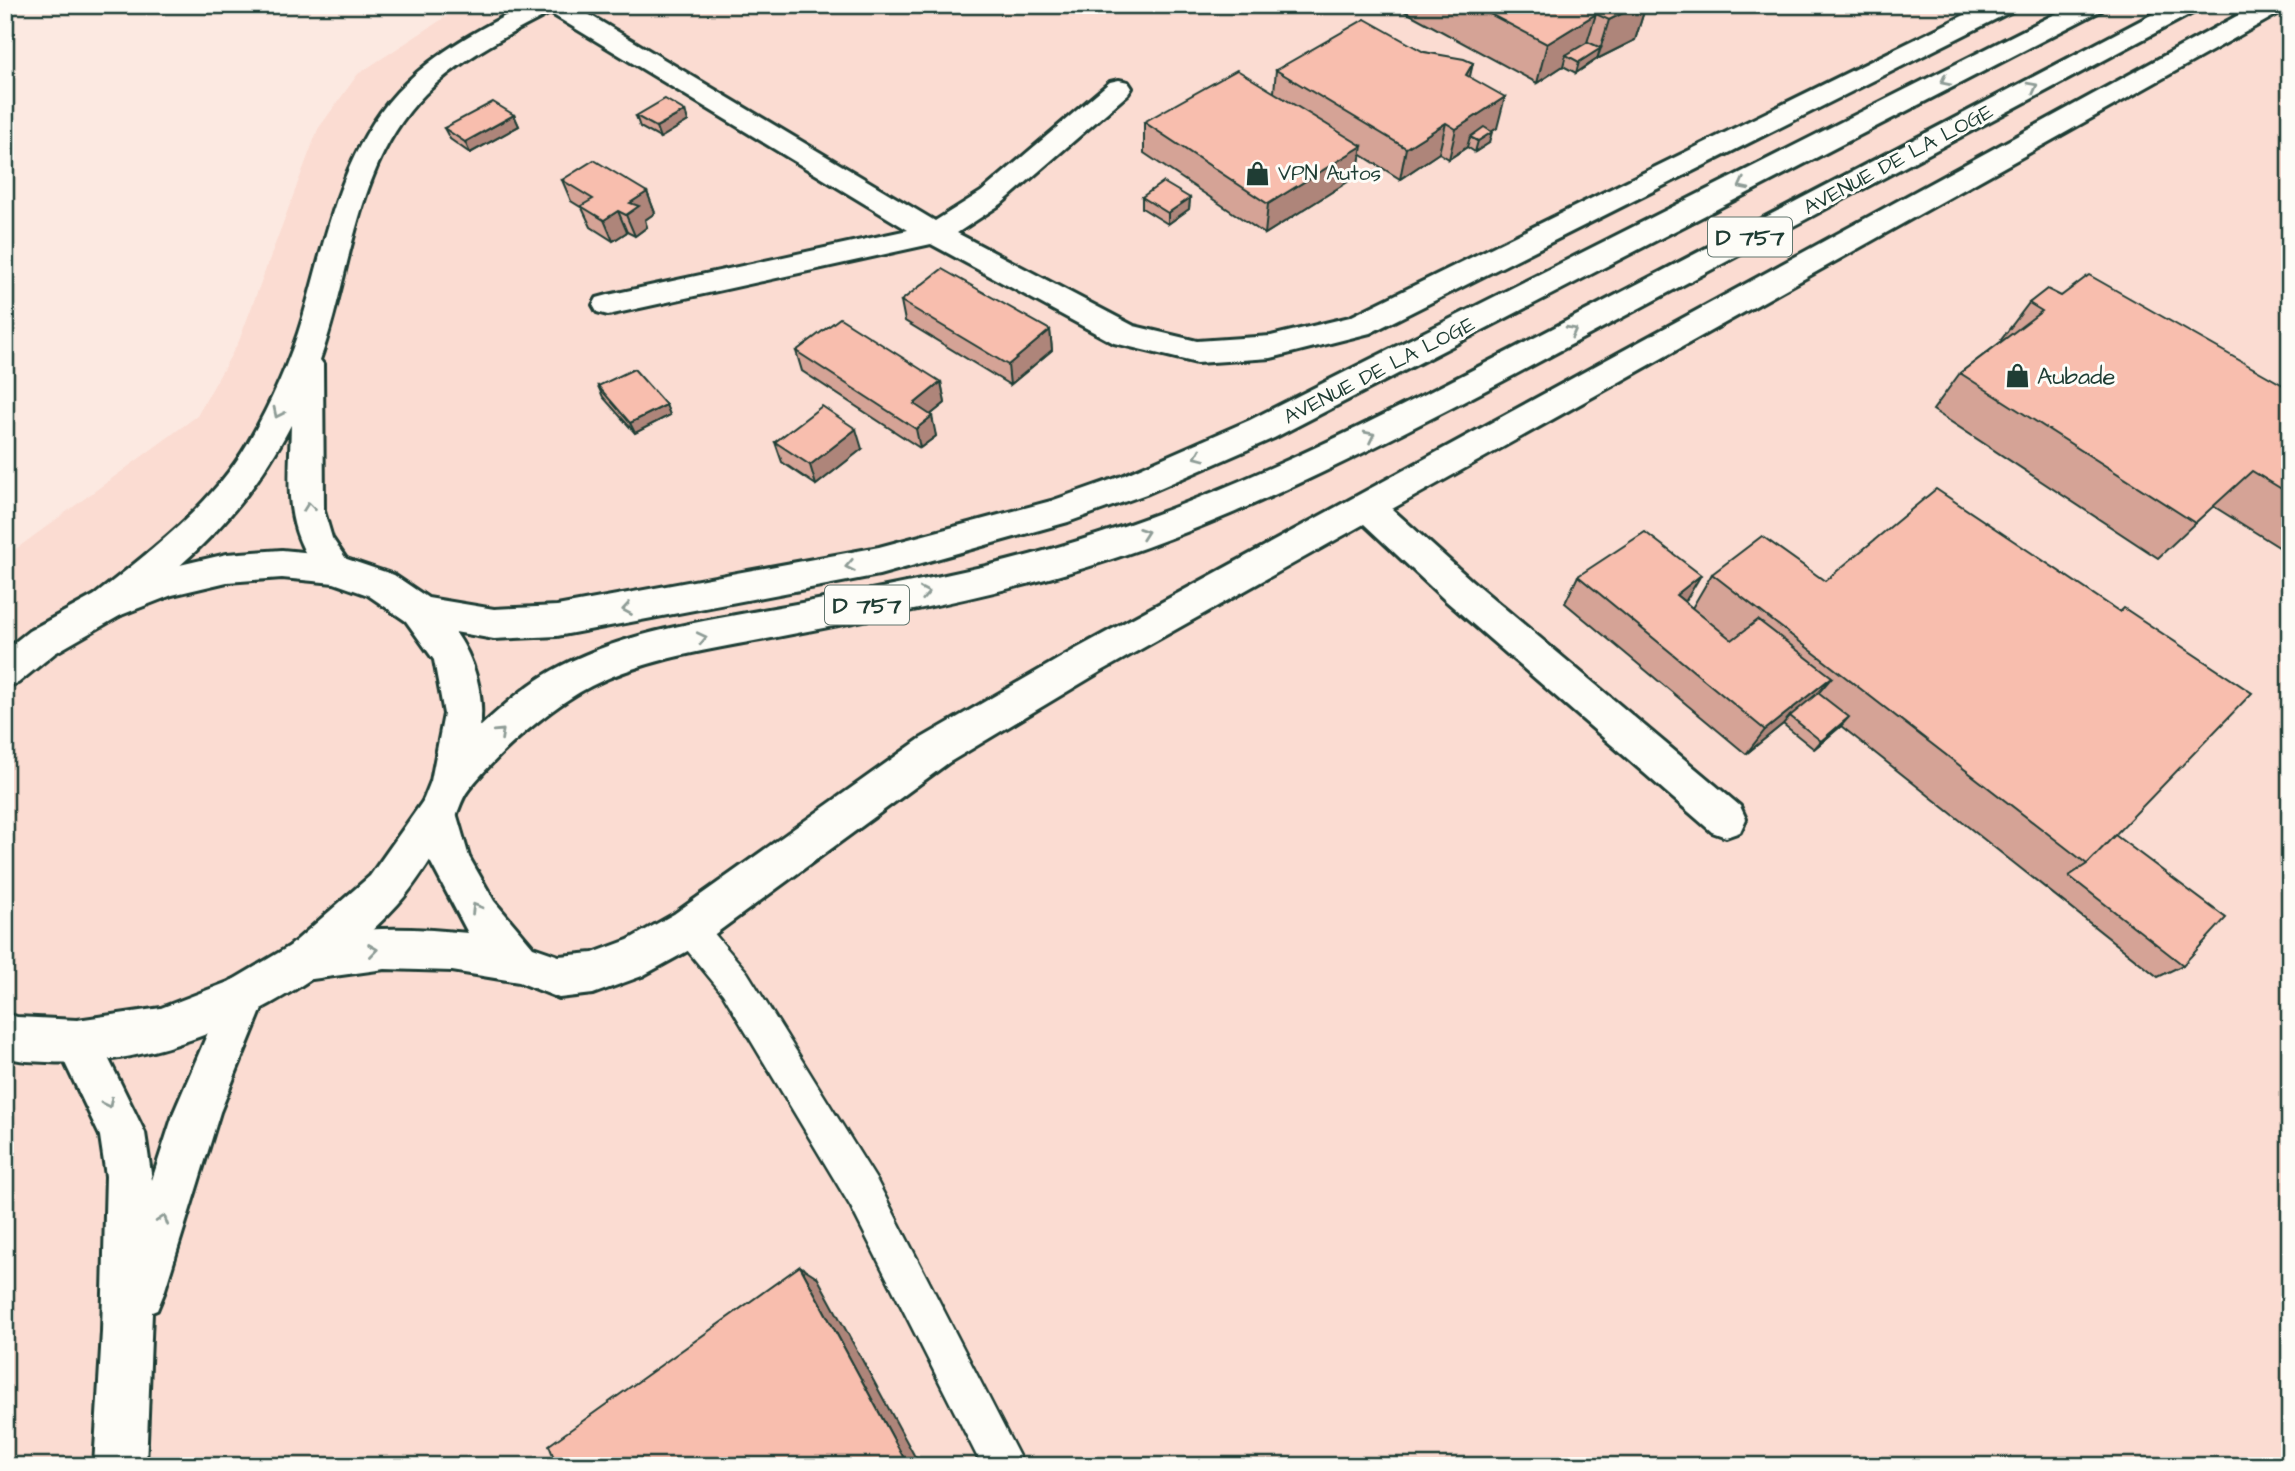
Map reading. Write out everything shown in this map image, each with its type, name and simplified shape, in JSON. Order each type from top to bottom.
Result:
[{"type":"street","points":[[108,605],[205,523],[235,488],[260,452],[308,352],[356,181],[379,136],[401,103],[434,73],[472,47],[545,5]]},
{"type":"street","points":[[555,5],[935,234],[1125,335],[1197,352],[1271,348],[1359,325],[2005,5]]},
{"type":"street","name":"AVENUE DE LA LOGE","points":[[419,611],[494,624],[557,621],[879,561],[947,545],[1056,513],[1134,485],[1262,429],[2093,5]]},
{"type":"street","name":"AVENUE DE LA LOGE","points":[[445,796],[502,731],[548,693],[576,676],[608,662],[718,634],[1002,576],[1088,552],[1170,524],[1309,466],[1445,399],[2189,5]]},
{"type":"street","points":[[305,960],[386,949],[443,952],[519,961],[558,977],[591,972],[626,962],[688,928],[934,751],[1087,661],[1369,508],[2276,5]]},
{"type":"street","points":[[608,305],[935,234],[991,198],[1118,88]]},
{"type":"street","points":[[308,352],[307,510],[316,542],[335,569]]},
{"type":"street","points":[[1369,508],[1458,590],[1726,819]]},
{"type":"street","points":[[5,672],[42,642],[108,605],[167,582],[227,568],[282,564],[335,569],[381,585],[419,611],[452,656],[463,714],[445,796],[450,861],[473,904],[519,961]]},
{"type":"street","points":[[9,1038],[77,1042],[161,1028],[245,996],[305,960],[385,889],[445,796]]},
{"type":"street","points":[[127,1332],[197,1112],[245,996]]},
{"type":"street","points":[[77,1042],[122,1133],[129,1176],[127,1332],[120,1466]]},
{"type":"lane","points":[[688,928],[735,983],[864,1194],[1004,1466]]},
{"type":"shaded area","points":[[464,5],[2290,5],[2290,1466],[5,1466],[5,557],[197,416],[239,341],[318,129],[358,74]]},
{"type":"building","points":[[1473,5],[1639,5],[1609,20],[1596,14],[1547,44]]},
{"type":"building","points":[[1365,19],[1424,52],[1473,63],[1466,75],[1505,97],[1456,129],[1446,123],[1406,148],[1276,70]]},
{"type":"building","points":[[1588,42],[1601,48],[1579,62],[1566,55]]},
{"type":"building","points":[[1237,70],[1362,146],[1268,204],[1144,122]]},
{"type":"building","points":[[665,99],[685,111],[656,127],[636,116]]},
{"type":"building","points":[[493,102],[514,115],[465,142],[444,128]]},
{"type":"building","points":[[1484,127],[1492,132],[1478,141],[1470,137]]},
{"type":"building","points":[[594,160],[647,192],[630,203],[639,206],[626,215],[618,211],[604,220],[581,206],[593,199],[562,180]]},
{"type":"building","points":[[1163,182],[1190,198],[1168,213],[1142,197]]},
{"type":"building","points":[[942,269],[1050,330],[1008,365],[901,301]]},
{"type":"building","points":[[2089,275],[2290,389],[2290,494],[2252,471],[2195,523],[1960,373],[2042,311],[2029,303],[2047,289],[2061,296]]},
{"type":"building","points":[[840,318],[941,382],[914,404],[932,416],[916,429],[796,351]]},
{"type":"building","points":[[634,369],[666,405],[630,423],[598,386]]},
{"type":"building","points":[[822,406],[856,429],[810,465],[775,442]]},
{"type":"building","points":[[1936,489],[2120,612],[2124,608],[2252,693],[2087,864],[1712,574],[1762,536],[1825,581]]},
{"type":"building","points":[[1645,532],[1701,575],[1676,595],[1732,640],[1758,620],[1832,677],[1765,730],[1578,576]]},
{"type":"building","points":[[1818,693],[1849,717],[1821,741],[1790,716]]},
{"type":"building","points":[[2115,835],[2226,918],[2183,965],[2069,876],[2087,864]]},
{"type":"building","points":[[800,1266],[908,1466],[557,1466],[549,1445]]},
{"type":"place","name":"VPN Autos","points":[[1258,173]]},
{"type":"place","name":"Aubade","points":[[2017,376]]}]
